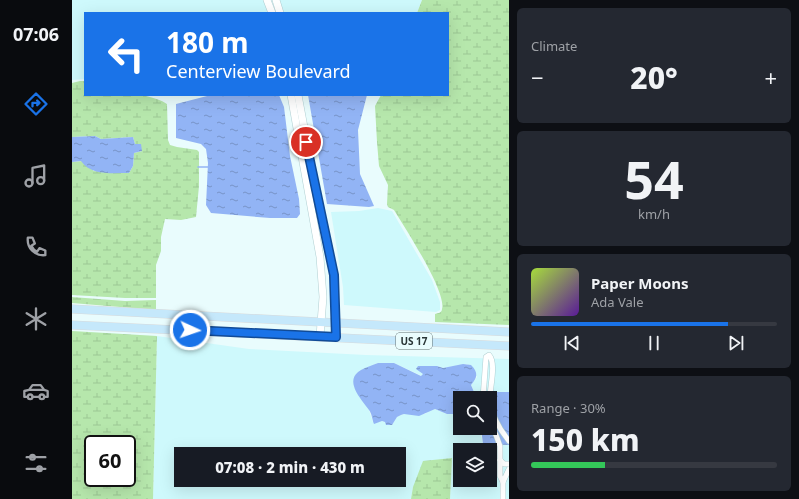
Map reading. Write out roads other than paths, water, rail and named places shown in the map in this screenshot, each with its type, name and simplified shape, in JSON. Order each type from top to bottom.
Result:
[{"type":"main road","name":"US 17","points":[[72,309],[509,333]]},
{"type":"main road","name":"US 17","points":[[72,325],[509,346]]},
{"type":"main road","points":[[494,345],[501,337],[509,333]]},
{"type":"street","points":[[272,2],[279,12]]},
{"type":"street","points":[[291,96],[298,141],[320,257],[323,285],[320,336]]},
{"type":"street","points":[[298,96],[334,275],[336,337]]},
{"type":"street","points":[[316,230],[324,228]]},
{"type":"street","points":[[484,391],[486,357],[489,355],[492,361],[490,391]]},
{"type":"street","points":[[497,422],[508,440]]},
{"type":"street","points":[[495,435],[499,443],[500,476],[503,482]]},
{"type":"street","points":[[499,443],[502,439],[508,440]]},
{"type":"street","points":[[500,460],[504,464],[509,464]]},
{"type":"street","points":[[503,499],[503,482],[509,469]]},
{"type":"water","points":[[207,96],[279,96],[284,107],[290,156],[299,199],[300,214],[297,218],[270,218],[211,213],[206,205],[208,163],[206,149],[201,144],[176,138],[176,104]]},
{"type":"water","points":[[308,96],[367,96],[358,130],[360,174],[374,206],[369,207],[327,204]]},
{"type":"water","points":[[95,136],[101,139],[133,137],[135,144],[141,144],[142,151],[134,153],[133,166],[129,173],[103,173],[90,169],[81,161],[72,162],[72,137]]},
{"type":"water","points":[[378,363],[394,363],[421,376],[423,374],[416,369],[418,366],[437,366],[443,368],[463,364],[471,365],[474,368],[476,378],[471,385],[474,391],[453,391],[453,414],[447,414],[435,409],[419,416],[401,415],[397,417],[392,425],[386,425],[385,422],[382,421],[374,424],[370,412],[355,390],[354,384],[356,374],[367,367]]},
{"type":"water","points":[[497,392],[509,392],[509,445],[483,443],[482,435],[497,435]]},
{"type":"waterway","points":[[198,167],[208,167]]}]
